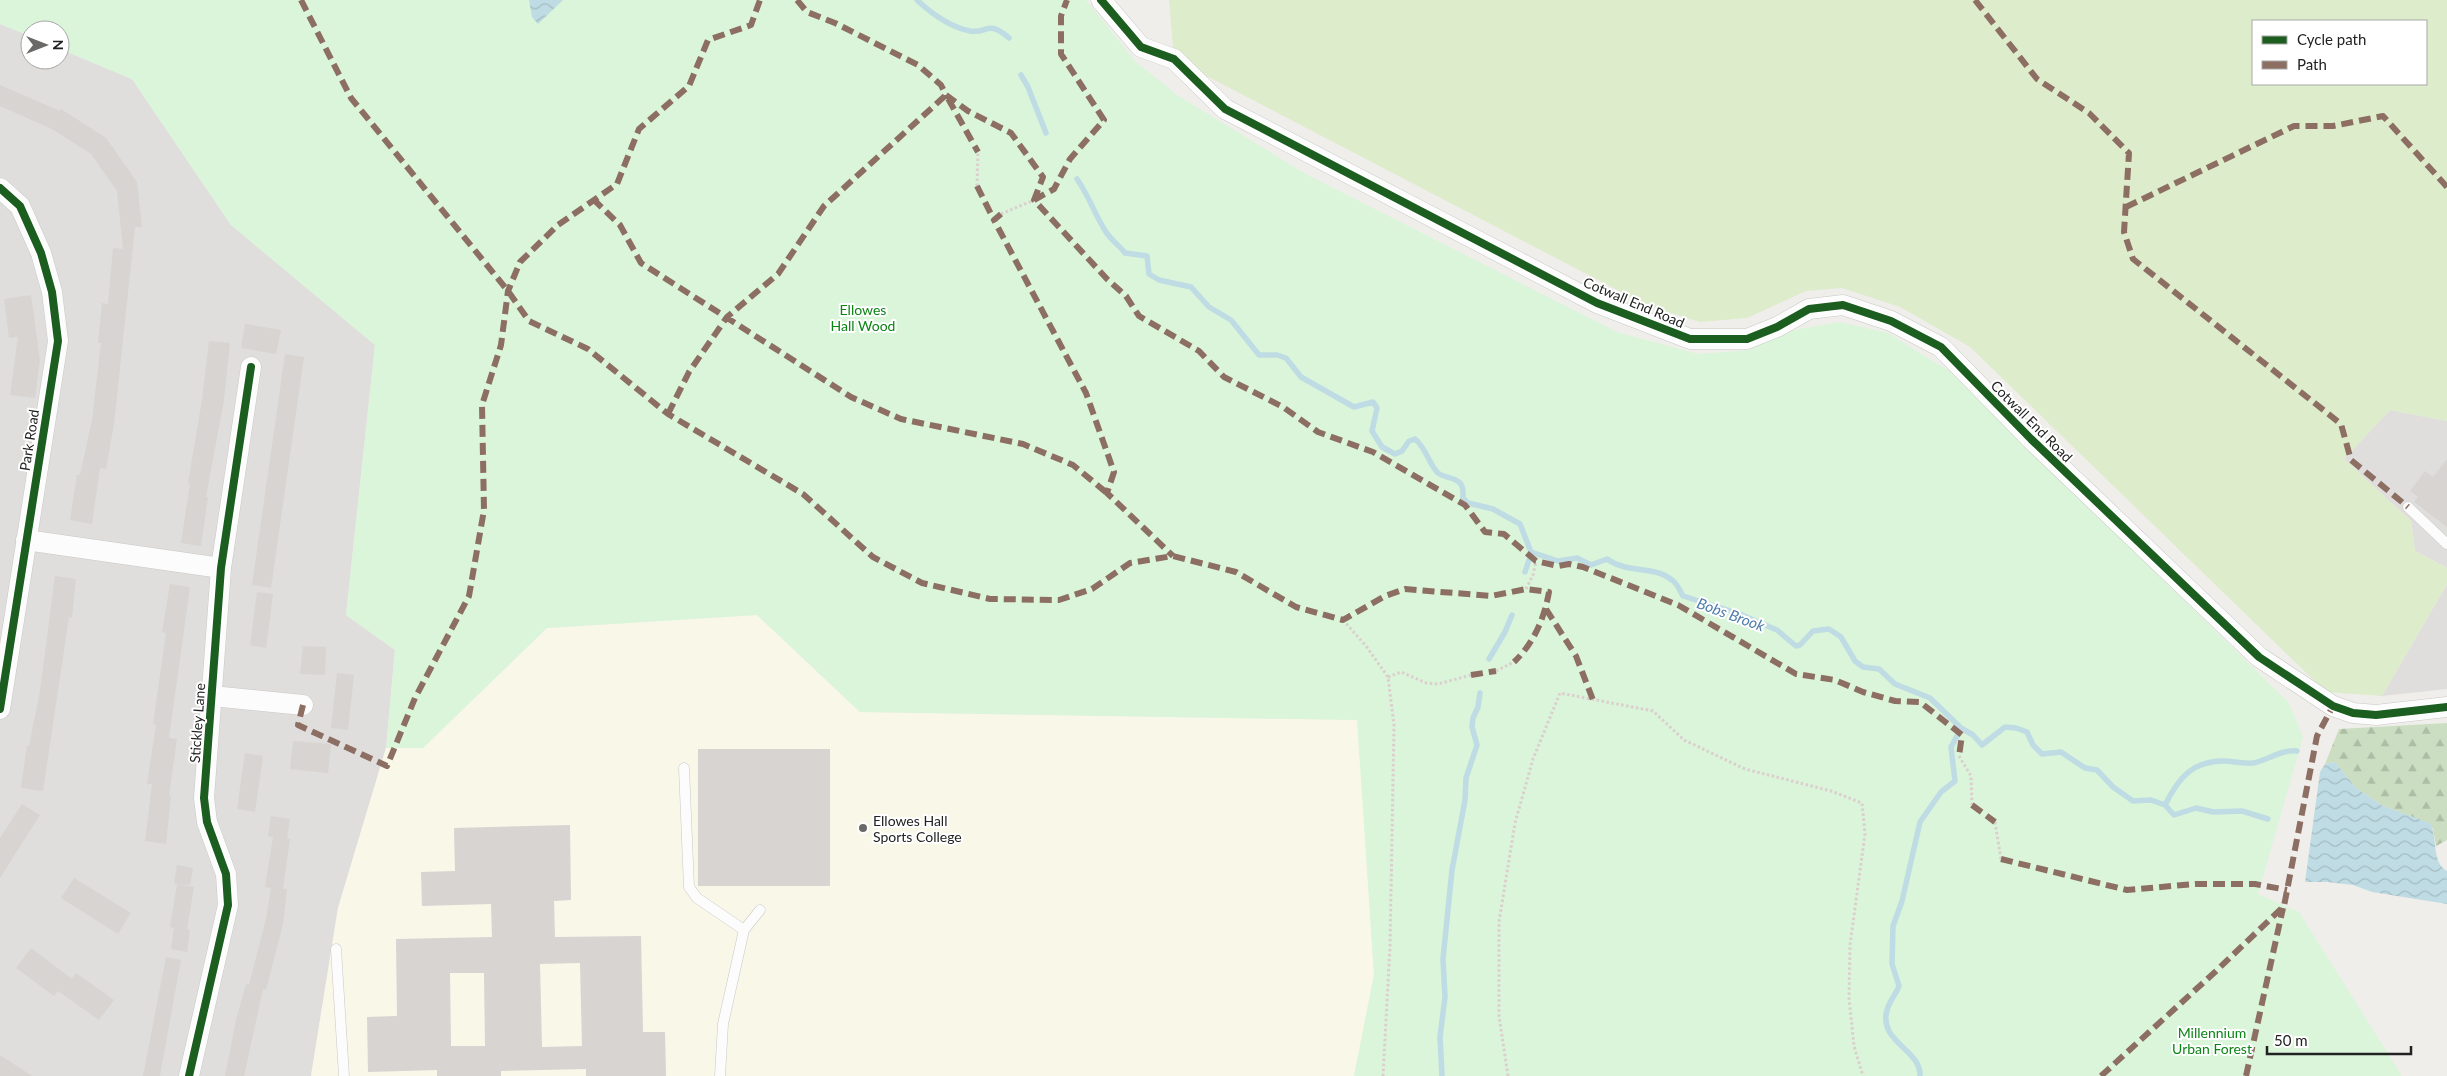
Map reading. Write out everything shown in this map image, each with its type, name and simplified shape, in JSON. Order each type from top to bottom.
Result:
[{"type":"street","name":"Cotwall End Road","points":[[1101,0],[1141,47],[1174,59],[1225,109],[1597,303],[1690,339],[1747,339],[1777,327],[1809,309],[1843,306],[1891,321],[1941,347],[2031,440],[2258,657],[2333,706],[2353,713],[2376,715],[2447,707]]},
{"type":"street","name":"Park Road","points":[[0,188],[20,206],[41,254],[52,292],[58,341],[0,709]]},
{"type":"street","name":"Stickley Lane","points":[[189,1076],[228,905],[226,874],[207,822],[204,798],[222,568],[251,366]]},
{"type":"street","points":[[26,540],[222,568]]},
{"type":"street","points":[[212,696],[303,705]]},
{"type":"lane","points":[[2408,507],[2447,544]]},
{"type":"lane","points":[[684,768],[689,887],[697,898],[744,930]]},
{"type":"lane","points":[[720,1076],[723,1024],[744,930],[760,910]]},
{"type":"lane","points":[[336,950],[344,1076]]},
{"type":"path","points":[[978,152],[978,186]]},
{"type":"path","points":[[1001,214],[1034,200]]},
{"type":"path","points":[[1526,589],[1533,575],[1536,561]]},
{"type":"path","points":[[1344,620],[1366,646],[1388,677],[1394,725],[1390,947],[1384,1076]]},
{"type":"path","points":[[1496,672],[1514,662]]},
{"type":"path","points":[[1388,677],[1401,672],[1426,683],[1438,684],[1471,675]]},
{"type":"path","points":[[1508,1076],[1499,1016],[1499,922],[1515,823],[1533,759],[1560,693],[1653,711],[1684,740],[1745,768],[1831,791],[1862,803],[1865,834],[1850,945],[1849,998],[1854,1046],[1862,1076]]},
{"type":"path","points":[[1959,756],[1971,776],[1972,805]]},
{"type":"path","points":[[1995,822],[2001,859]]},
{"type":"shaded area","points":[[0,24],[20,32],[20,70],[70,70],[70,53],[132,79],[231,225],[375,345],[346,615],[395,650],[386,748],[338,908],[311,1076],[0,1076]]},
{"type":"shaded area","points":[[2390,410],[2447,421],[2447,568],[2415,551],[2411,521],[2344,459]]},
{"type":"shaded area","points":[[2447,584],[2447,689],[2382,696]]},
{"type":"shaded area","name":"Ellowes Hall Sports College","points":[[757,615],[860,712],[1358,720],[1374,975],[1354,1076],[311,1076],[338,908],[386,748],[423,748],[547,628]]},
{"type":"green space","name":"Ellowes Hall Wood","points":[[0,0],[1086,0],[1136,62],[1177,95],[1304,173],[1617,332],[1698,354],[1749,350],[1794,330],[1839,322],[1888,333],[1949,371],[2289,703],[2303,737],[2258,894],[2299,912],[2402,1076],[1354,1076],[1374,975],[1357,720],[860,712],[757,615],[547,628],[423,748],[386,748],[395,650],[346,615],[375,345],[231,225],[132,79],[70,53],[70,20],[20,20],[20,32],[0,24]]},
{"type":"green space","points":[[1169,0],[2447,0],[2447,421],[2390,410],[2344,459],[2411,521],[2415,551],[2447,568],[2447,584],[2382,696],[2326,692],[1970,347],[1900,307],[1842,288],[1806,291],[1747,318],[1700,322],[1646,305],[1174,59]]},
{"type":"green space","points":[[2447,723],[2447,840],[2436,846],[2433,829],[2429,823],[2383,806],[2356,788],[2335,762],[2325,764],[2339,729]]},
{"type":"water","points":[[529,0],[563,0],[538,24],[532,17]]},
{"type":"water","points":[[2335,762],[2356,788],[2383,806],[2430,823],[2439,862],[2447,871],[2447,904],[2372,892],[2353,885],[2305,882],[2320,772],[2325,764]]},
{"type":"building","points":[[0,85],[60,111],[61,109],[106,138],[137,182],[142,227],[135,227],[114,424],[106,469],[100,468],[92,524],[70,520],[77,475],[80,475],[92,420],[101,343],[98,343],[102,303],[108,304],[113,248],[123,249],[117,191],[91,154],[52,129],[0,106]]},
{"type":"building","points":[[31,295],[40,360],[35,398],[10,395],[18,337],[9,338],[4,299]]},
{"type":"building","points":[[245,324],[281,330],[276,354],[241,348]]},
{"type":"building","points":[[209,341],[230,343],[224,400],[206,497],[208,497],[201,546],[181,543]]},
{"type":"building","points":[[285,354],[304,357],[271,588],[252,585]]},
{"type":"building","points":[[2447,459],[2447,527],[2414,502],[2418,497],[2410,491],[2425,471],[2433,477]]},
{"type":"building","points":[[55,576],[76,579],[72,618],[69,617],[43,791],[21,788],[27,745],[29,746],[40,691]]},
{"type":"building","points":[[170,584],[190,587],[169,738],[177,739],[169,795],[171,796],[166,844],[145,841],[152,784],[147,784],[156,725],[153,724],[166,633],[162,632]]},
{"type":"building","points":[[257,592],[273,594],[266,648],[250,645]]},
{"type":"building","points":[[303,646],[326,647],[325,675],[300,674]]},
{"type":"building","points":[[337,673],[354,675],[348,730],[331,728]]},
{"type":"building","points":[[293,741],[331,744],[328,773],[290,769]]},
{"type":"building","points":[[698,749],[830,749],[830,886],[698,886]]},
{"type":"building","points":[[245,753],[263,756],[255,812],[237,809]]},
{"type":"building","points":[[22,804],[40,815],[0,878],[0,838]]},
{"type":"building","points":[[271,816],[290,819],[287,839],[290,839],[283,889],[287,889],[283,924],[266,990],[263,989],[244,1076],[225,1076],[236,1020],[246,984],[249,985],[266,919],[271,888],[265,887],[273,837],[268,836]]},
{"type":"building","points":[[570,825],[571,900],[554,901],[555,937],[641,936],[643,1032],[665,1032],[666,1076],[586,1076],[586,1069],[501,1071],[501,1076],[437,1076],[437,1070],[368,1072],[367,1017],[397,1016],[396,939],[492,937],[491,904],[422,906],[421,872],[455,871],[454,828]],"holes":[[[580,963],[582,1046],[542,1047],[540,964]],[[450,973],[484,973],[485,1046],[451,1046]]]},
{"type":"building","points":[[177,865],[193,868],[190,885],[178,884],[194,887],[187,929],[190,930],[187,952],[171,949],[174,928],[170,927],[177,884],[174,883]]},
{"type":"building","points":[[74,878],[131,913],[118,934],[61,898]]},
{"type":"building","points":[[31,948],[72,979],[76,973],[114,1000],[99,1020],[58,991],[54,996],[16,968]]},
{"type":"building","points":[[166,957],[181,960],[160,1076],[143,1076]]},
{"type":"building","points":[[0,1055],[32,1076],[0,1076]]},
{"type":"waterway","name":"Bobs Brook","points":[[917,0],[935,15],[955,26],[970,31],[992,28],[1002,32],[1009,38]]},
{"type":"waterway","name":"Bobs Brook","points":[[1021,75],[1028,87],[1046,133]]},
{"type":"waterway","name":"Bobs Brook","points":[[1077,179],[1110,238],[1125,253],[1147,256],[1149,274],[1159,280],[1191,287],[1209,307],[1231,320],[1259,355],[1277,355],[1286,358],[1301,377],[1354,407],[1373,402],[1377,408],[1372,431],[1382,447],[1395,454],[1402,451],[1409,441],[1415,439],[1438,473],[1460,483],[1463,488],[1463,498],[1468,503],[1493,509],[1520,524],[1531,552],[1558,561],[1577,558],[1591,565],[1607,559],[1615,564],[1657,572],[1674,581],[1683,596],[1737,613],[1777,630],[1796,646],[1800,645],[1813,631],[1829,629],[1841,637],[1855,661],[1863,667],[1879,669],[1895,684],[1930,698],[1982,745],[2005,727],[2016,728],[2027,732],[2033,745],[2042,754],[2061,752],[2085,768],[2097,770],[2113,787],[2133,801],[2151,800],[2165,805]]},
{"type":"waterway","points":[[1525,572],[1529,560]]},
{"type":"waterway","points":[[1489,659],[1505,632],[1512,615]]},
{"type":"waterway","points":[[1442,1076],[1440,1037],[1445,997],[1443,959],[1452,870],[1465,800],[1466,778],[1477,745],[1472,727],[1480,693]]},
{"type":"waterway","points":[[1920,1076],[1914,1059],[1888,1030],[1886,1021],[1888,1007],[1899,986],[1892,964],[1893,926],[1902,901],[1920,822],[1941,792],[1955,781],[1951,747],[1957,736]]},
{"type":"waterway","points":[[2165,805],[2176,786],[2188,772],[2196,767],[2214,761],[2253,763],[2280,753],[2297,751]]},
{"type":"waterway","points":[[2165,805],[2174,815],[2196,808],[2213,812],[2242,811],[2268,819]]},
{"type":"marked path","points":[[301,0],[351,98],[508,291],[529,321],[588,349],[668,414],[803,494],[873,557],[922,583],[990,599],[1059,600],[1092,589],[1130,563],[1173,556],[1236,572],[1296,607],[1343,620],[1385,596],[1405,589],[1491,596],[1526,589],[1549,592],[1544,612],[1533,639],[1514,662]]},
{"type":"marked path","points":[[303,705],[298,725],[387,766],[415,698],[469,596],[484,510],[482,405],[501,345],[508,291],[520,262],[558,225],[617,184],[639,129],[689,86],[708,40],[751,25],[760,0]]},
{"type":"marked path","points":[[797,0],[807,12],[835,23],[918,65],[941,85],[946,95],[968,111],[1011,133],[1043,177],[1034,200],[1107,279],[1126,296],[1139,316],[1199,351],[1224,377],[1283,407],[1318,432],[1373,452],[1465,505],[1485,532],[1504,534],[1536,561],[1558,566],[1569,564],[1583,567],[1678,605],[1796,674],[1835,680],[1863,692],[1895,701],[1920,702],[1962,735],[1959,756]]},
{"type":"marked path","points":[[1034,200],[1054,189],[1070,159],[1104,120],[1061,54],[1061,16],[1067,0]]},
{"type":"marked path","points":[[1975,0],[2037,79],[2089,113],[2129,153],[2124,232],[2133,259],[2341,424],[2351,460],[2408,507]]},
{"type":"marked path","points":[[668,414],[689,372],[727,317],[778,274],[824,206],[946,95],[978,152]]},
{"type":"marked path","points":[[2126,207],[2294,126],[2333,126],[2383,116],[2447,187]]},
{"type":"marked path","points":[[977,186],[994,220]]},
{"type":"marked path","points":[[593,199],[620,225],[641,263],[851,397],[901,419],[1023,444],[1073,465],[1107,493]]},
{"type":"marked path","points":[[1001,214],[994,220],[1086,393],[1114,472],[1107,493],[1173,556]]},
{"type":"marked path","points":[[1546,609],[1576,656],[1593,700]]},
{"type":"marked path","points":[[1471,675],[1496,671]]},
{"type":"marked path","points":[[2101,1076],[2284,906],[2317,736],[2333,706]]},
{"type":"marked path","points":[[1972,805],[1995,822]]},
{"type":"marked path","points":[[2001,859],[2127,890],[2195,884],[2255,884],[2287,890]]},
{"type":"marked path","points":[[2246,1076],[2283,908]]},
{"type":"cycle path","points":[[1101,0],[1141,47],[1174,59],[1225,109],[1597,303],[1690,339],[1747,339],[1777,327],[1809,309],[1843,305],[1891,321],[1941,347],[2031,439],[2259,657],[2333,706],[2353,713],[2376,715],[2447,707]]},
{"type":"cycle path","points":[[0,188],[20,206],[41,253],[52,292],[58,341],[0,709]]},
{"type":"cycle path","points":[[189,1076],[228,905],[226,874],[207,822],[204,798],[221,568],[251,367]]},
{"type":"place","name":"Ellowes Hall Sports College","points":[[863,828]]},
{"type":"park label","name":"Millennium Urban Forest","points":[[2212,1040]]}]
